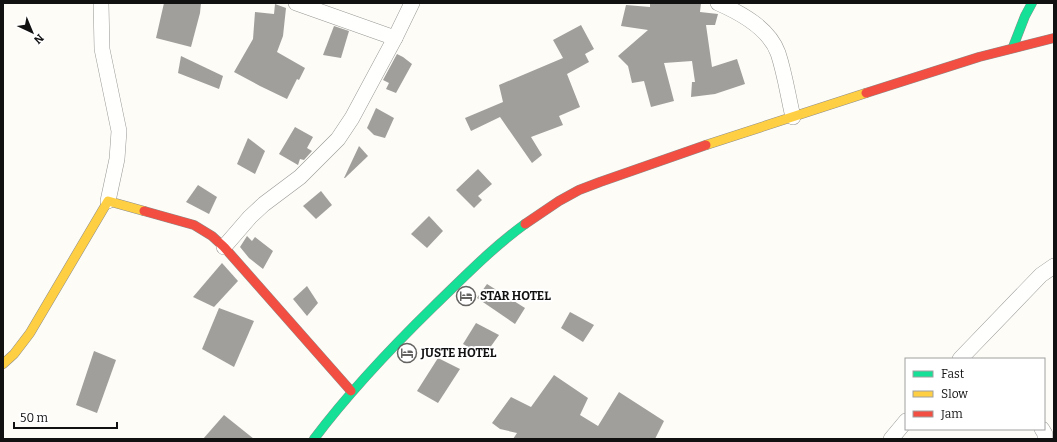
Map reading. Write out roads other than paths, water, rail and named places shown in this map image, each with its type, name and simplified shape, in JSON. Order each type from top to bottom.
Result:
[{"type":"main road","points":[[1013,47],[1025,16],[1032,3]]},
{"type":"main road","points":[[314,439],[351,391],[487,254],[520,226],[558,201],[588,186],[704,146],[1013,47],[1054,38]]},
{"type":"main road","points":[[3,364],[14,354],[30,333],[108,201],[194,225],[212,236],[224,247],[351,391]]},
{"type":"street","points":[[101,3],[102,48],[119,131],[117,159],[108,201]]},
{"type":"street","points":[[296,3],[395,38]]},
{"type":"street","points":[[224,247],[250,217],[264,204],[300,177],[338,139],[352,118],[412,3]]},
{"type":"street","points":[[718,3],[735,10],[762,29],[771,40],[778,53],[794,117]]},
{"type":"street","points":[[961,358],[1041,275],[1054,266]]},
{"type":"street","points":[[891,439],[905,423]]},
{"type":"place","name":"STAR HOTEL","points":[[466,296]]},
{"type":"place","name":"JUSTE HOTEL","points":[[407,353]]}]
